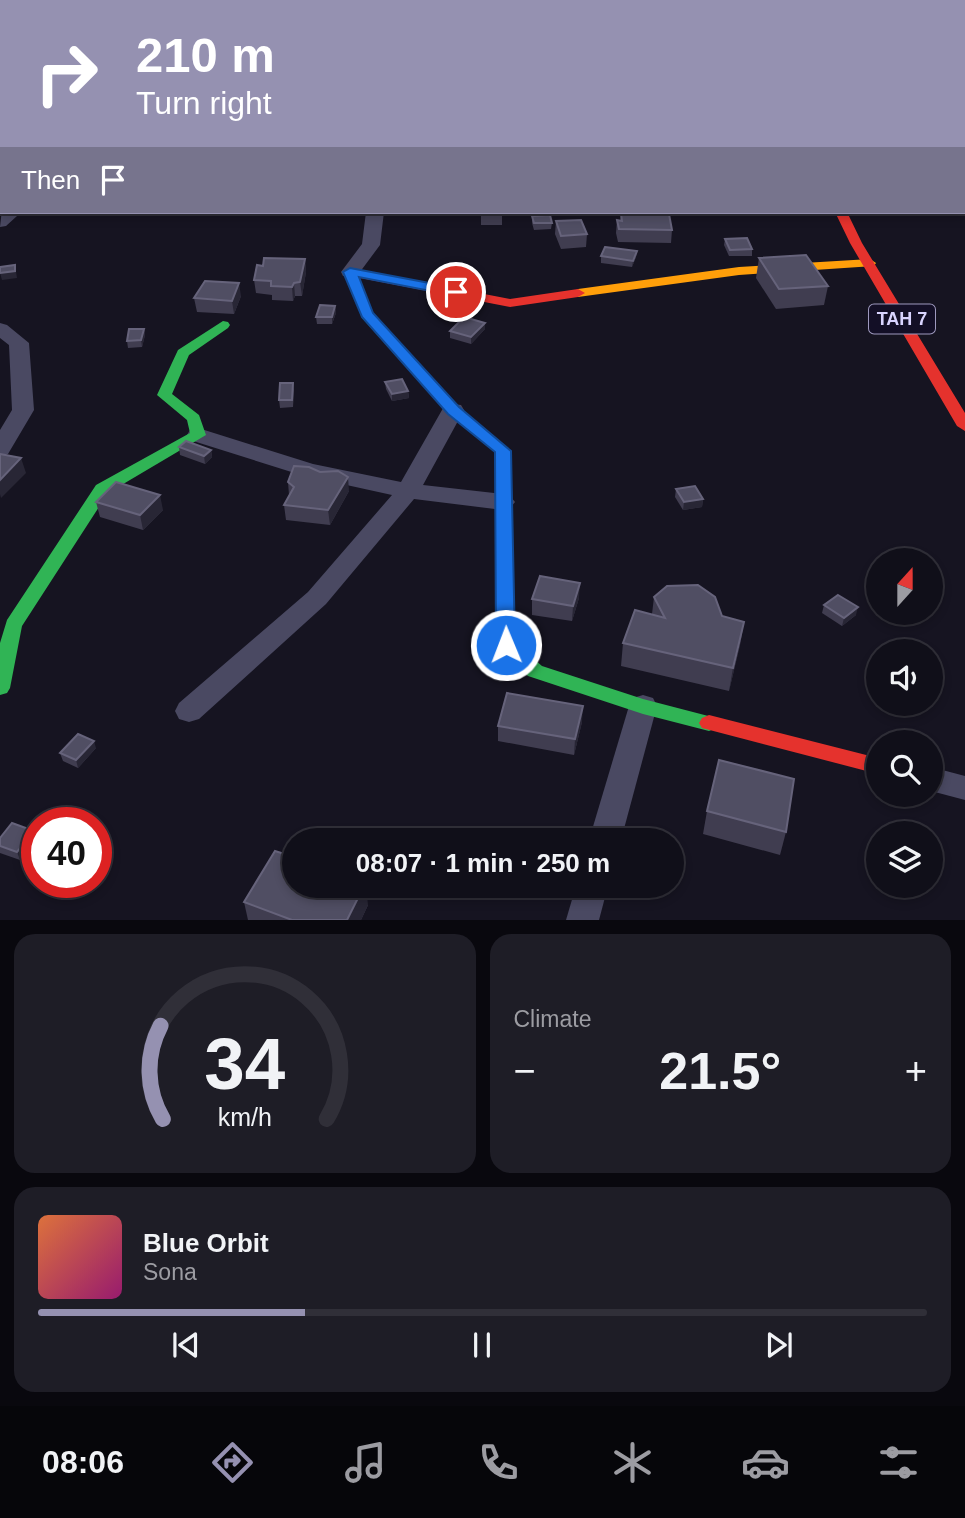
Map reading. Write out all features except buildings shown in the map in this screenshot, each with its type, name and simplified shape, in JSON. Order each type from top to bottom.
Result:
[{"type":"main road","name":"TAH 7","points":[[842,214],[856,243],[965,426]]},
{"type":"main road","points":[[350,272],[510,303],[739,271],[870,263]]},
{"type":"main road","points":[[350,272],[367,314],[453,410],[503,451],[506,645],[535,671],[643,706],[866,763]]},
{"type":"main road","points":[[0,688],[7,617],[103,489],[198,435],[194,418],[164,395],[183,353],[223,325]]},
{"type":"street","points":[[350,272],[371,244],[375,214]]},
{"type":"street","points":[[0,329],[19,343],[23,410],[0,449]]},
{"type":"street","points":[[189,711],[317,598],[408,491],[453,410]]},
{"type":"street","points":[[198,435],[309,470],[408,491],[503,502]]},
{"type":"street","points":[[608,828],[643,706]]},
{"type":"street","points":[[943,782],[965,788]]},
{"type":"street","points":[[582,919],[588,898]]},
{"type":"traffic: fast","points":[[350,272],[367,315],[453,410],[503,451],[506,645],[535,671],[643,706],[709,723]]},
{"type":"traffic: fast","points":[[0,688],[13,625],[102,489],[198,435],[194,418],[164,395],[183,353],[223,325]]},
{"type":"traffic: slow","points":[[578,293],[739,271],[870,263]]},
{"type":"traffic: jam","points":[[842,214],[856,243],[965,426]]},
{"type":"traffic: jam","points":[[350,272],[510,303],[578,293]]},
{"type":"traffic: jam","points":[[709,723],[866,763]]},
{"type":"route","points":[[456,292],[350,272],[367,314],[453,410],[503,451],[506,645]]}]
